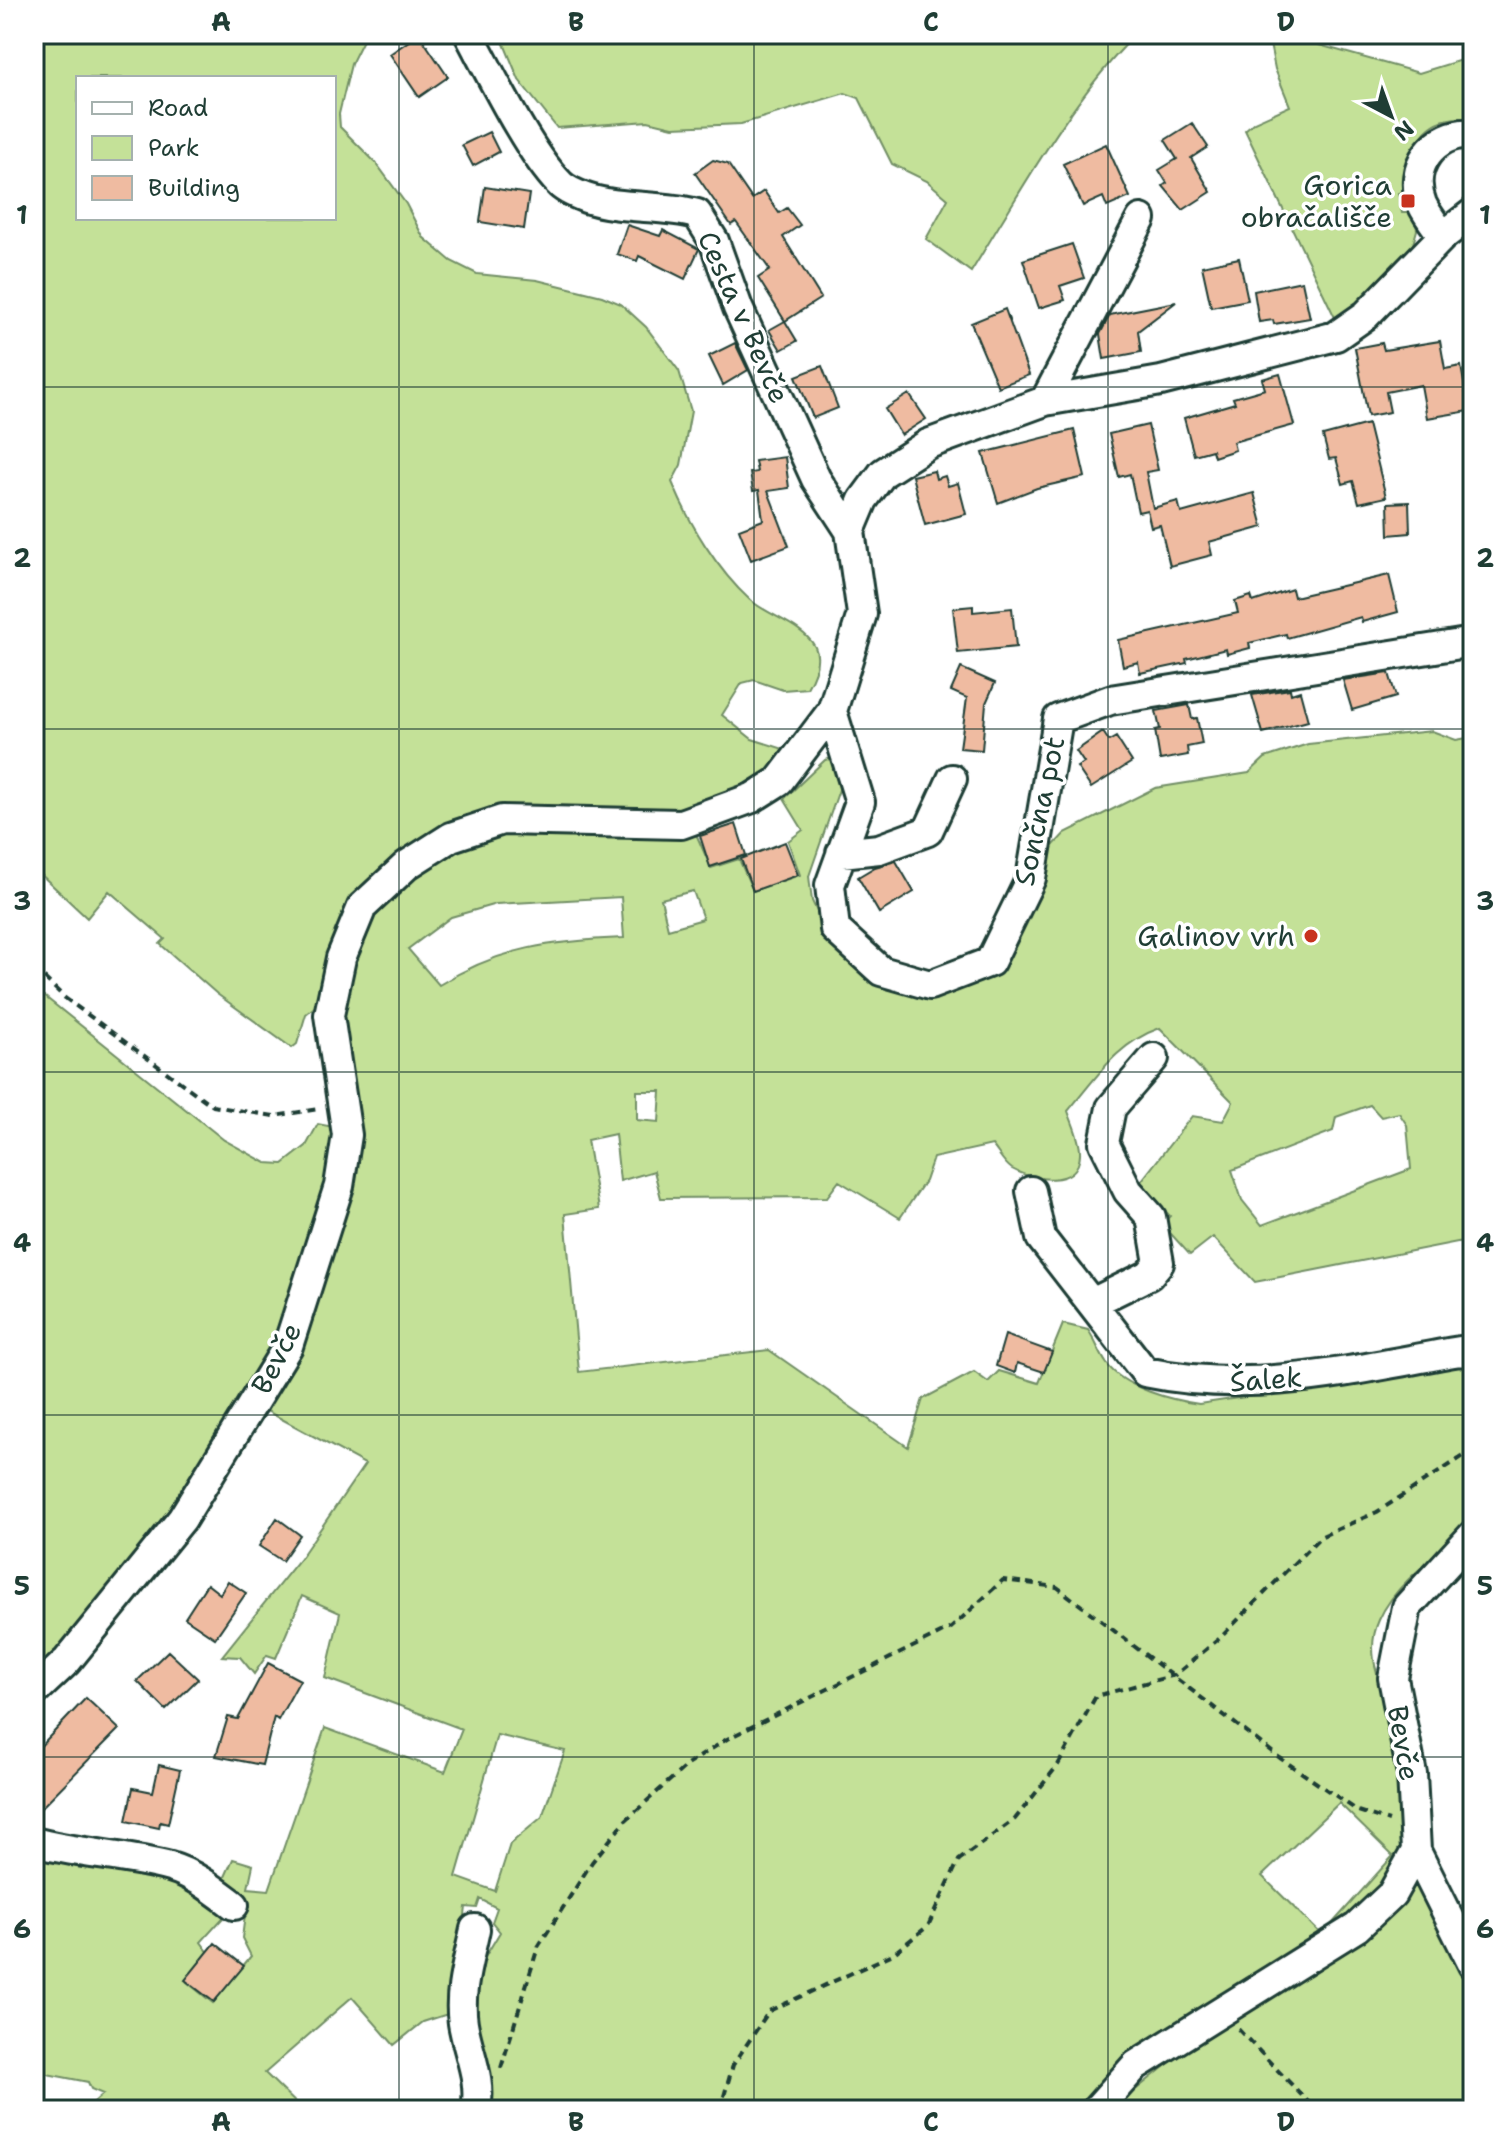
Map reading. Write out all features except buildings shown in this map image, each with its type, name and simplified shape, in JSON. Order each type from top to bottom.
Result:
[{"type":"street","name":"Cesta v Bevče","points":[[341,958],[362,907],[407,865],[451,837],[502,820],[681,824],[752,798],[779,781],[832,711],[862,614],[850,531],[816,479],[738,308],[714,241],[697,214],[670,207],[609,203],[585,198],[560,185],[495,83],[469,34]]},
{"type":"street","points":[[1443,236],[1422,203],[1419,173],[1427,150],[1446,137],[1473,134]]},
{"type":"street","points":[[850,531],[863,500],[883,473],[928,444],[1045,401],[1161,381],[1336,336],[1366,315],[1443,236],[1471,218]]},
{"type":"street","points":[[1045,401],[1141,219]]},
{"type":"street","name":"Sončna pot","points":[[832,711],[860,802],[830,885],[835,929],[881,971],[930,985],[990,962],[1031,878],[1058,719],[1068,712],[1110,700],[1473,642]]},
{"type":"street","points":[[841,853],[879,849],[928,831],[952,779]]},
{"type":"street","name":"Bevče","points":[[34,1692],[67,1661],[182,1519],[288,1346],[339,1186],[347,1135],[329,1015],[341,958]]},
{"type":"street","points":[[1092,1303],[1149,1275],[1159,1263],[1151,1217],[1128,1191],[1104,1143],[1111,1108],[1154,1058]]},
{"type":"street","name":"Šalek","points":[[1031,1191],[1041,1238],[1145,1372],[1193,1382],[1267,1383],[1460,1351],[1473,1353]]},
{"type":"street","name":"Bevče","points":[[1473,1535],[1407,1607],[1393,1678],[1412,1774],[1415,1840],[1473,1965]]},
{"type":"street","points":[[1096,2110],[1136,2065],[1357,1927],[1392,1894],[1415,1840]]},
{"type":"street","points":[[34,1842],[70,1852],[170,1867],[204,1882],[234,1905]]},
{"type":"street","points":[[475,1929],[462,1990],[463,2023],[479,2085],[476,2110]]},
{"type":"path","points":[[34,968],[65,998],[213,1106],[274,1116],[342,1105]]},
{"type":"path","points":[[720,2110],[733,2065],[769,2011],[893,1954],[928,1926],[959,1860],[1015,1819],[1058,1765],[1096,1696],[1175,1675],[1220,1638],[1320,1537],[1377,1512],[1473,1450]]},
{"type":"path","points":[[500,2071],[538,1947],[592,1862],[626,1820],[687,1765],[727,1739],[951,1628],[1003,1580],[1057,1587],[1280,1758],[1358,1811],[1415,1840]]},
{"type":"path","points":[[1221,2012],[1316,2110]]},
{"type":"green space","points":[[34,34],[366,34],[351,64],[339,114],[340,127],[376,163],[406,204],[423,237],[451,261],[477,274],[537,280],[602,296],[621,304],[646,327],[679,371],[691,411],[681,465],[672,482],[679,498],[695,529],[726,575],[750,600],[810,639],[817,652],[816,668],[807,688],[783,690],[754,680],[742,683],[722,715],[752,739],[793,752],[772,776],[675,817],[544,807],[496,814],[423,839],[330,966],[317,1005],[306,1014],[297,1044],[292,1048],[217,994],[160,944],[165,939],[109,891],[87,918],[34,868]]},
{"type":"green space","points":[[500,34],[1136,34],[1089,88],[1068,118],[971,272],[926,239],[948,199],[927,181],[892,164],[859,98],[845,93],[741,124],[673,127],[648,121],[557,128],[519,80]]},
{"type":"green space","points":[[1268,34],[1320,34],[1319,45],[1419,73],[1461,60],[1473,66],[1473,119],[1456,118],[1430,127],[1416,147],[1410,190],[1398,193],[1402,213],[1415,213],[1417,230],[1411,251],[1339,326],[1245,130],[1254,122],[1290,106],[1275,69]]},
{"type":"green space","points":[[1432,731],[1456,740],[1473,737],[1473,1105],[1469,1107],[1473,1116],[1473,1239],[1255,1282],[1213,1237],[1190,1255],[1162,1224],[1170,1216],[1139,1184],[1192,1116],[1223,1121],[1233,1102],[1160,1028],[1145,1034],[1120,1052],[1068,1111],[1080,1154],[1078,1165],[1072,1173],[1063,1177],[1042,1178],[1020,1173],[1006,1164],[992,1145],[933,1158],[925,1181],[900,1218],[839,1181],[827,1197],[661,1198],[654,1171],[620,1181],[615,1134],[587,1140],[599,1209],[565,1214],[579,1372],[769,1350],[908,1447],[923,1399],[974,1372],[988,1382],[999,1371],[1039,1383],[1063,1324],[1088,1330],[1107,1364],[1125,1380],[1162,1396],[1199,1404],[1449,1366],[1473,1366],[1473,1525],[1420,1568],[1396,1593],[1379,1620],[1375,1633],[1376,1670],[1396,1734],[1405,1809],[1404,1844],[1399,1864],[1377,1901],[1083,2110],[483,2110],[470,1982],[500,1932],[492,1922],[497,1908],[480,1899],[477,1908],[466,1907],[454,2012],[423,2022],[394,2045],[352,1997],[265,2073],[303,2110],[85,2110],[103,2094],[91,2089],[88,2082],[37,2072],[34,2077],[34,1827],[90,1839],[231,1909],[201,1942],[209,1953],[187,1982],[213,2003],[251,1956],[242,1938],[245,1915],[224,1879],[233,1859],[253,1865],[248,1888],[269,1890],[325,1728],[445,1772],[462,1729],[325,1678],[340,1613],[302,1596],[276,1658],[267,1655],[254,1674],[240,1657],[222,1656],[299,1560],[365,1464],[265,1410],[276,1391],[357,1150],[359,1115],[346,1065],[341,1013],[354,948],[379,906],[425,862],[504,831],[693,827],[711,868],[739,859],[753,891],[800,875],[788,841],[803,830],[784,799],[825,760],[837,757],[842,781],[809,876],[812,901],[821,920],[840,944],[928,976],[985,954],[1043,874],[1052,847],[1065,833],[1155,788],[1249,773],[1265,758],[1308,744]],"holes":[[[693,891],[703,919],[668,929],[661,899]],[[621,897],[624,938],[528,948],[484,962],[439,985],[408,949],[451,917],[496,904]],[[637,1091],[661,1091],[659,1122],[637,1120]],[[1370,1105],[1381,1117],[1399,1113],[1407,1125],[1411,1169],[1262,1225],[1242,1200],[1232,1170],[1333,1131],[1336,1117]],[[497,1735],[565,1751],[542,1817],[510,1844],[495,1891],[456,1877]],[[1339,1803],[1393,1856],[1322,1935],[1262,1876]]]},
{"type":"green space","points":[[34,988],[224,1140],[266,1163],[283,1164],[306,1146],[318,1124],[339,1128],[306,1274],[276,1348],[248,1399],[184,1497],[148,1544],[34,1678]]},
{"type":"green space","points":[[1415,1880],[1435,1907],[1473,1982],[1473,2110],[1111,2110],[1223,2019]]},
{"type":"place","name":"Gorica obračališče","points":[[1408,201]]},
{"type":"place","name":"Galinov vrh","points":[[1311,936]]}]
